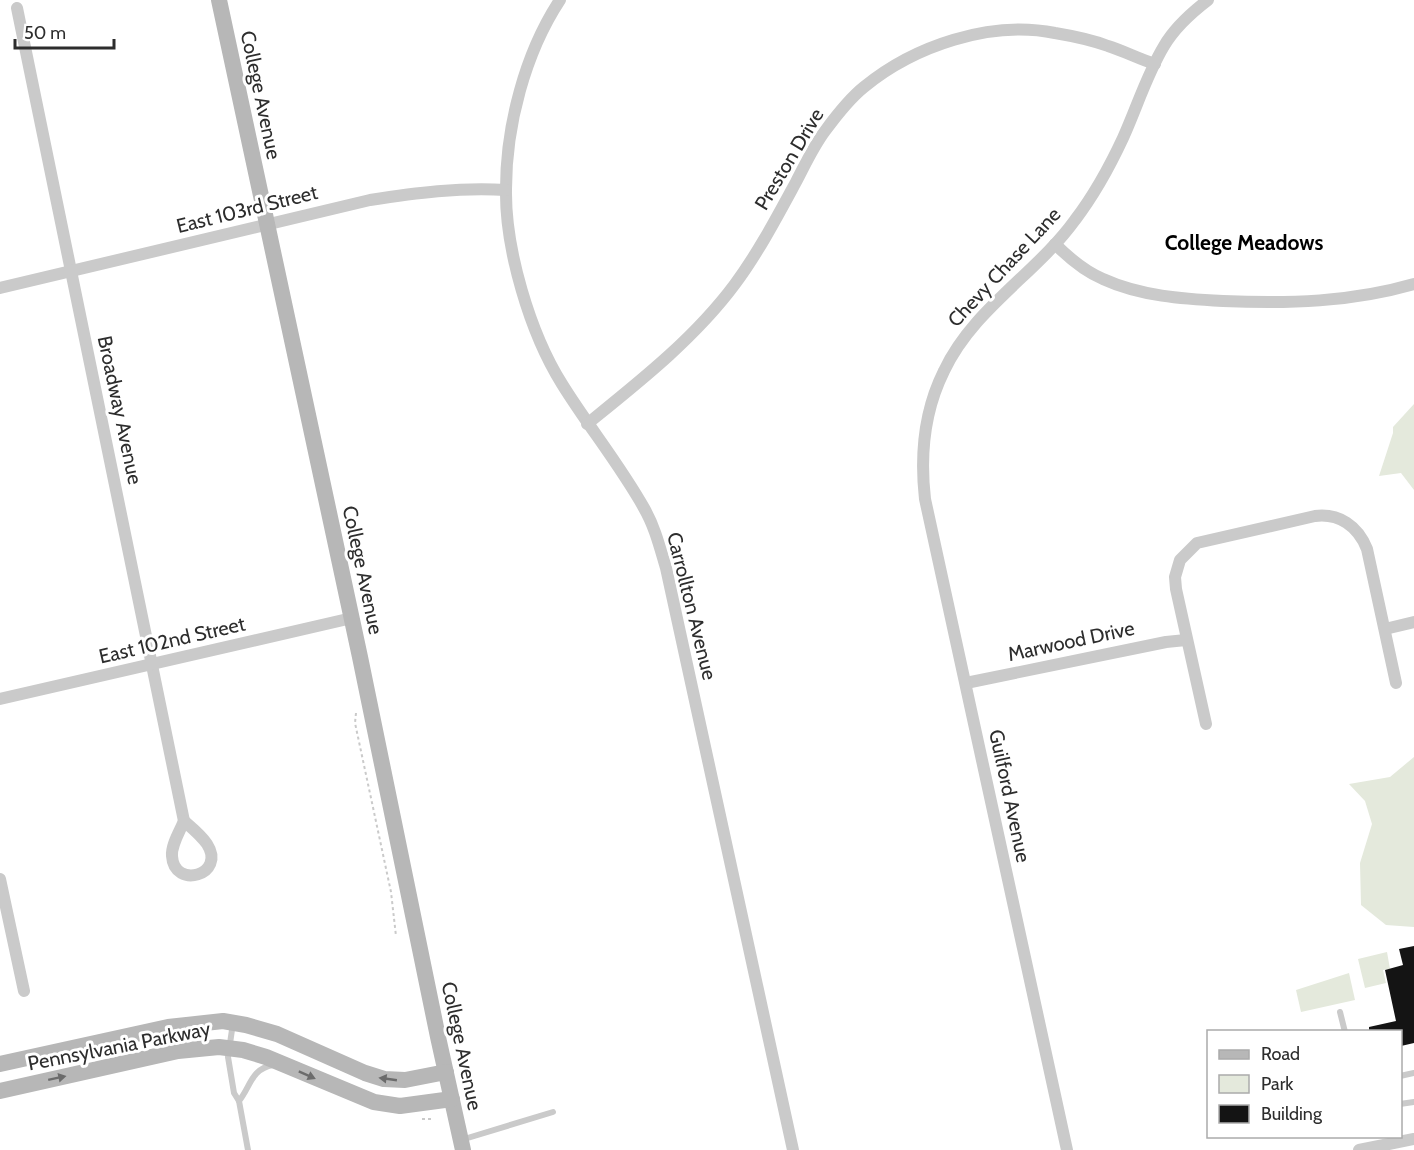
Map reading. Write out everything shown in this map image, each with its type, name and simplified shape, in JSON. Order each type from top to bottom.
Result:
[{"type":"main road","name":"College Avenue","points":[[219,0],[352,618],[462,1145]]},
{"type":"main road","name":"Pennsylvania Parkway","points":[[0,1064],[168,1027],[207,1022],[233,1023],[277,1034],[365,1073],[384,1079],[405,1080],[446,1072]]},
{"type":"main road","name":"Pennsylvania Parkway","points":[[0,1090],[178,1051],[229,1047],[282,1063],[374,1102],[400,1106],[452,1100]]},
{"type":"street","name":"Chevy Chase Lane","points":[[922,449],[935,390],[954,351],[978,320],[1055,244],[1075,221],[1098,187],[1123,139],[1155,64],[1174,32],[1185,19],[1208,0]]},
{"type":"street","name":"Carrollton Avenue","points":[[554,2],[531,57],[515,109],[506,190],[512,247],[522,290],[536,329],[560,381],[645,509],[658,539],[793,1150]]},
{"type":"street","name":"Broadway Avenue","points":[[17,8],[184,821]]},
{"type":"street","name":"Preston Drive","points":[[587,424],[687,339],[736,283],[776,219],[824,132],[862,88],[888,70],[919,53],[950,42],[986,33],[1011,30],[1053,32],[1108,46],[1155,64]]},
{"type":"street","name":"East 103rd Street","points":[[0,288],[360,202],[458,189],[506,190]]},
{"type":"street","points":[[1055,244],[1089,272],[1116,285],[1154,295],[1191,300],[1292,303],[1365,296],[1414,284]]},
{"type":"street","name":"Guilford Avenue","points":[[922,449],[925,500],[1066,1150]]},
{"type":"street","points":[[1206,723],[1186,640],[1175,577],[1183,555],[1197,543],[1315,516],[1331,516],[1349,524],[1362,538],[1367,549],[1396,684]]},
{"type":"street","name":"East 102nd Street","points":[[0,699],[352,618]]},
{"type":"street","points":[[1385,628],[1414,622]]},
{"type":"street","name":"Marwood Drive","points":[[966,683],[1166,642],[1186,640]]},
{"type":"street","points":[[0,879],[24,991]]},
{"type":"street","points":[[1359,1150],[1395,1139],[1414,1139]]},
{"type":"lane","points":[[1340,1012],[1344,1030]]},
{"type":"lane","points":[[233,1023],[228,1057],[248,1150]]},
{"type":"lane","points":[[239,1101],[246,1092],[250,1079],[257,1071],[282,1063]]},
{"type":"lane","points":[[462,1145],[553,1112]]},
{"type":"green space","points":[[1414,404],[1414,490],[1401,473],[1379,476],[1393,427]]},
{"type":"green space","points":[[1414,757],[1414,927],[1386,925],[1361,905],[1360,863],[1372,824],[1365,801],[1349,784],[1390,777]]},
{"type":"green space","points":[[1387,952],[1390,969],[1383,970],[1386,983],[1365,988],[1358,959]]},
{"type":"green space","points":[[1349,973],[1355,1000],[1301,1012],[1296,990]]},
{"type":"building","points":[[1414,946],[1414,1043],[1402,1046],[1402,1030],[1369,1030],[1369,1027],[1396,1021],[1385,970],[1403,965],[1399,949]]},
{"type":"district","name":"College Meadows","points":[[1244,242]]}]
